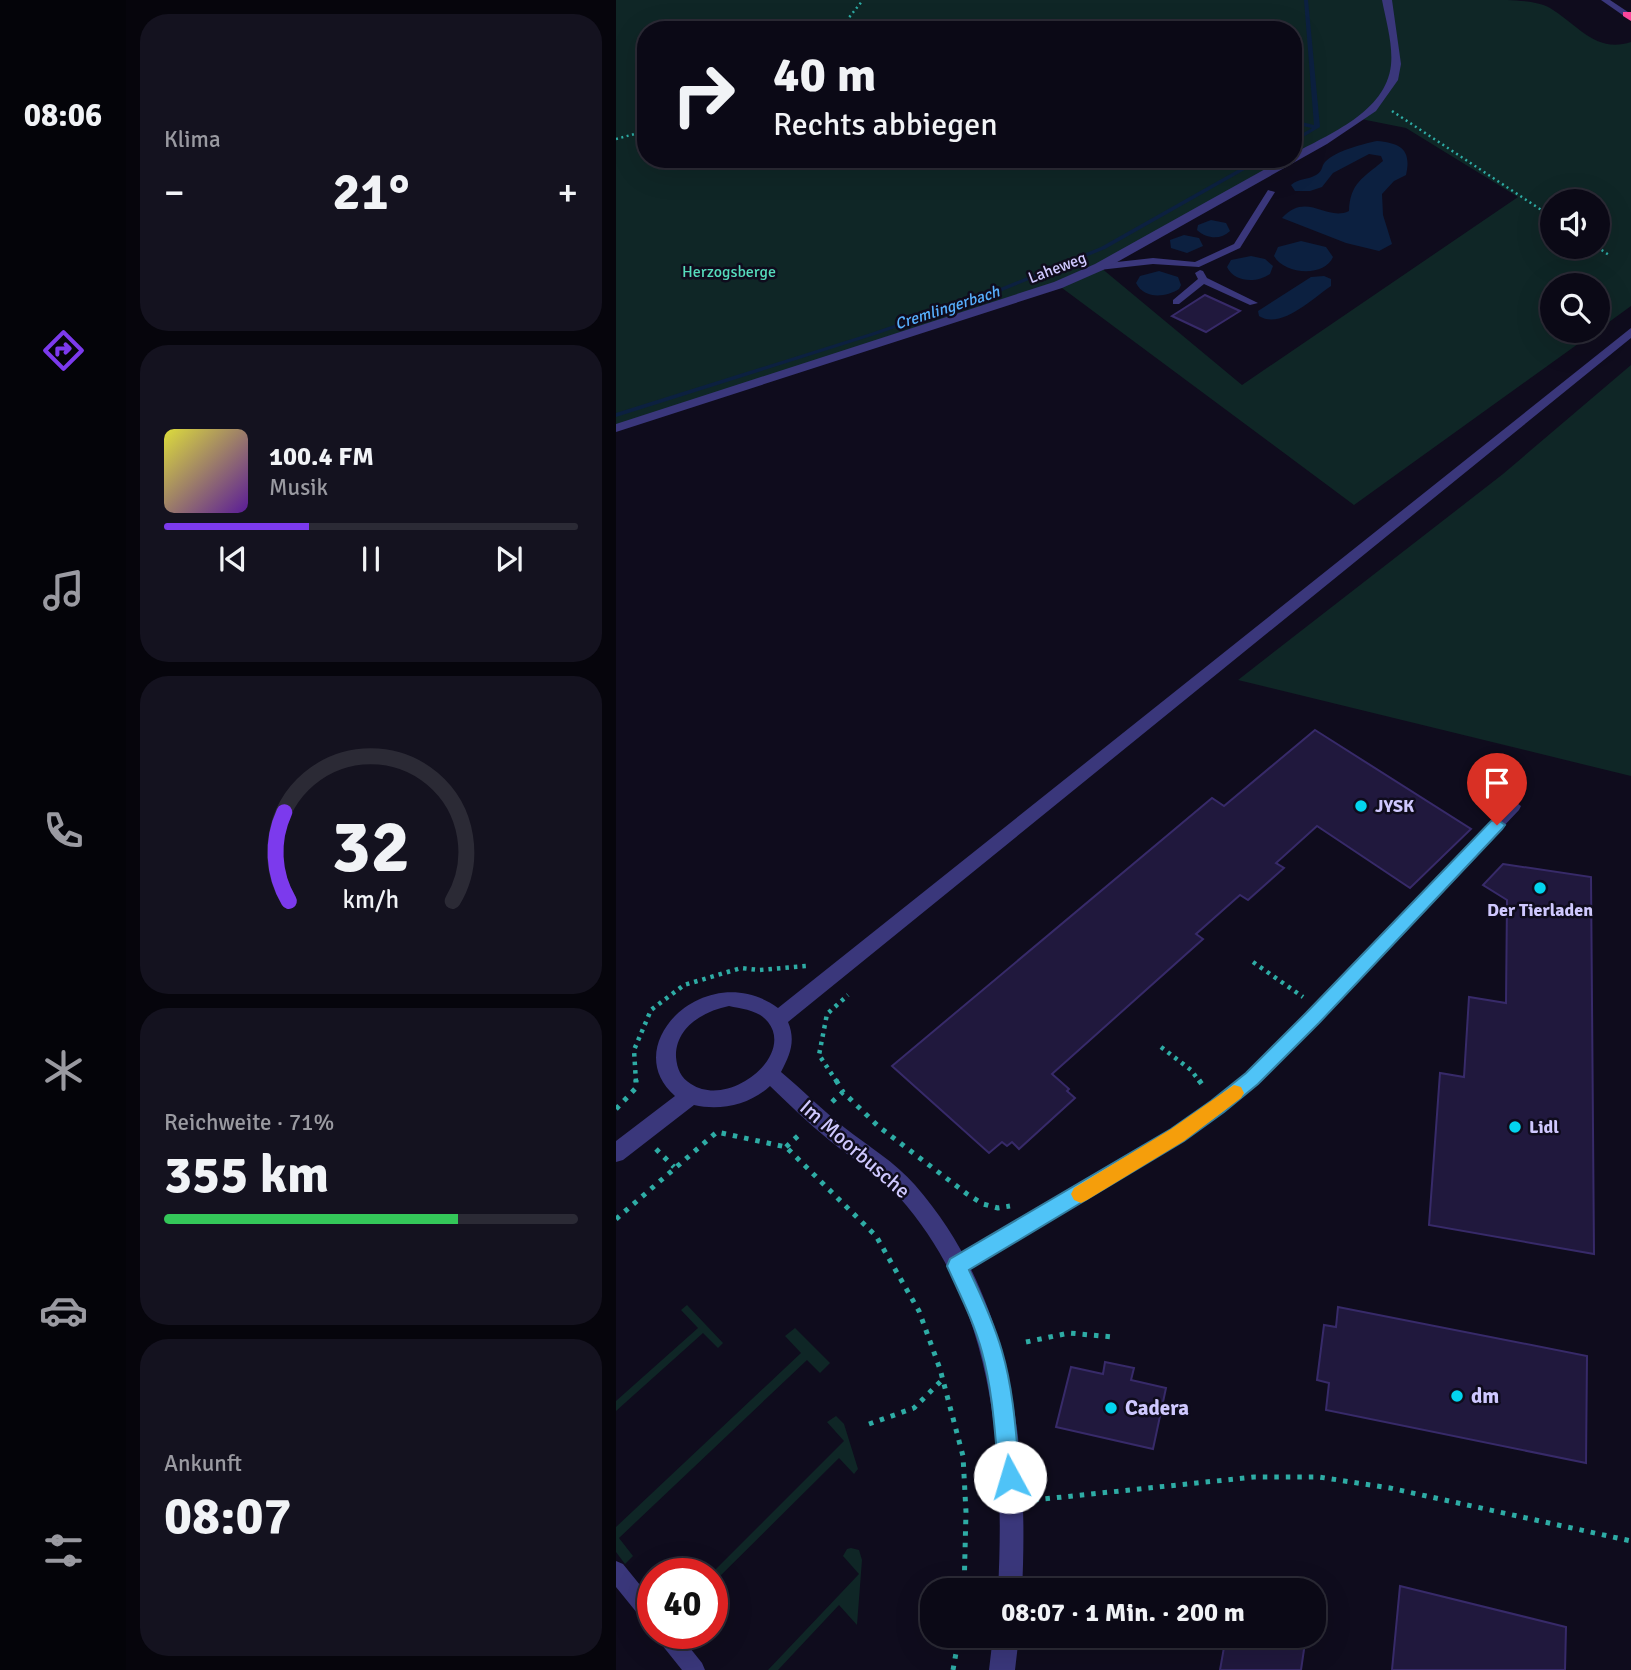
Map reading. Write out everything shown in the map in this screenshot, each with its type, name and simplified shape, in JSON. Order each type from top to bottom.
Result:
[{"type":"street","name":"Laheweg","points":[[1302,153],[1361,119],[1379,103],[1390,86],[1396,66],[1387,0]]},
{"type":"street","name":"Laheweg","points":[[616,428],[1058,285],[1099,267],[1276,168]]},
{"type":"street","points":[[778,1019],[1631,332]]},
{"type":"street","points":[[744,999],[769,1009],[782,1027],[782,1055],[770,1074],[747,1092],[733,1097],[719,1100],[691,1095],[679,1088],[665,1066],[668,1040],[686,1016],[713,1001],[744,999]]},
{"type":"street","name":"Im Moorbusche","points":[[770,1074],[906,1191],[940,1234],[980,1314],[993,1354],[1003,1402],[1012,1502],[1010,1578]]},
{"type":"street","points":[[616,1153],[691,1095]]},
{"type":"street","points":[[1002,1670],[1005,1648]]},
{"type":"lane","points":[[1605,0],[1629,16]]},
{"type":"lane","points":[[1099,267],[1153,261],[1196,265],[1237,246],[1271,192]]},
{"type":"lane","points":[[1196,265],[1203,280],[1253,303]]},
{"type":"lane","points":[[1175,302],[1203,280]]},
{"type":"lane","points":[[957,1266],[1177,1135],[1218,1107],[1252,1078],[1321,1010],[1514,806]]},
{"type":"lane","points":[[616,1571],[637,1597]]},
{"type":"lane","points":[[679,1649],[695,1670]]},
{"type":"path","points":[[846,21],[863,0]]},
{"type":"path","points":[[1379,103],[1540,209]]},
{"type":"path","points":[[616,139],[637,133]]},
{"type":"path","points":[[616,1109],[636,1088],[634,1050],[651,1010],[684,985],[741,968],[759,970],[805,966],[815,959]]},
{"type":"path","points":[[852,961],[867,978],[827,1014],[819,1055],[843,1092],[878,1126],[967,1194],[983,1204],[998,1208],[1013,1206]]},
{"type":"path","points":[[1253,962],[1321,1010]]},
{"type":"path","points":[[1161,1047],[1191,1070],[1218,1107]]},
{"type":"path","points":[[786,1147],[843,1092]]},
{"type":"path","points":[[616,1219],[717,1132],[786,1147],[876,1236],[919,1311],[943,1379],[963,1456],[966,1512],[964,1578]]},
{"type":"path","points":[[1026,1342],[1069,1333],[1113,1337]]},
{"type":"path","points":[[869,1424],[914,1408],[943,1379]]},
{"type":"path","points":[[1012,1502],[1254,1477],[1319,1477],[1390,1488],[1631,1541]]},
{"type":"path","points":[[953,1670],[957,1648]]},
{"type":"green space","name":"Herzogsberge","points":[[616,0],[1507,0],[1545,6],[1597,41],[1619,45],[1631,42],[1631,306],[1610,321],[1610,273],[1540,273],[1540,343],[1579,343],[1354,505],[1058,285],[616,425]],"holes":[[[637,21],[1302,21],[1302,153],[1361,119],[1406,128],[1518,197],[1242,385],[1100,267],[1275,168],[637,168]]]},
{"type":"green space","points":[[1631,365],[1631,776],[1238,680],[1503,474]]},
{"type":"green space","points":[[687,1305],[723,1343],[718,1348],[703,1333],[616,1411],[616,1401],[698,1328],[681,1310]]},
{"type":"green space","points":[[795,1328],[830,1363],[820,1373],[807,1360],[619,1538],[633,1556],[625,1564],[616,1552],[616,1527],[801,1353],[785,1336]]},
{"type":"green space","points":[[836,1416],[844,1424],[858,1469],[854,1474],[839,1458],[728,1568],[727,1558],[844,1441],[827,1422]]},
{"type":"green space","points":[[847,1549],[859,1550],[862,1560],[857,1625],[839,1605],[778,1670],[768,1670],[859,1574],[843,1556]]},
{"type":"water","points":[[1377,141],[1398,146],[1406,153],[1407,159],[1406,175],[1394,181],[1382,194],[1383,215],[1392,244],[1379,251],[1346,243],[1282,218],[1291,210],[1300,207],[1332,213],[1349,211],[1355,187],[1383,161],[1381,156],[1369,154],[1333,173],[1322,187],[1310,191],[1295,191],[1291,185],[1313,177],[1335,154]]},
{"type":"water","points":[[1211,220],[1226,223],[1230,231],[1214,237],[1197,230],[1198,225]]},
{"type":"water","points":[[1184,235],[1199,238],[1203,246],[1187,253],[1171,248],[1170,240]]},
{"type":"water","points":[[1301,241],[1326,247],[1333,257],[1321,268],[1304,271],[1286,267],[1274,256],[1278,247]]},
{"type":"water","points":[[1251,256],[1265,259],[1273,266],[1270,274],[1247,280],[1235,276],[1227,267],[1231,260]]},
{"type":"water","points":[[1159,271],[1178,277],[1181,285],[1179,289],[1168,294],[1155,295],[1144,292],[1136,283],[1140,276]]},
{"type":"water","points":[[1324,276],[1331,279],[1331,286],[1296,311],[1277,319],[1259,316],[1258,311],[1311,277]]},
{"type":"building","points":[[1205,295],[1240,311],[1206,332],[1172,316]]},
{"type":"building","points":[[1315,730],[1471,829],[1410,888],[1317,826],[1276,863],[1284,868],[1248,900],[1240,895],[1196,934],[1203,939],[1052,1074],[1075,1098],[1019,1149],[1012,1142],[1007,1146],[1002,1142],[989,1153],[892,1066],[1212,798],[1224,806]]},
{"type":"building","name":"Lidl","points":[[1503,864],[1591,877],[1594,1254],[1429,1225],[1440,1073],[1464,1077],[1469,997],[1506,1003],[1507,900],[1483,885]]},
{"type":"building","name":"dm","points":[[1338,1307],[1587,1356],[1586,1463],[1326,1410],[1329,1383],[1317,1380],[1324,1325],[1336,1327]]},
{"type":"building","name":"Cadera","points":[[1105,1362],[1134,1368],[1131,1380],[1166,1388],[1153,1449],[1056,1427],[1071,1367],[1103,1374]]},
{"type":"building","points":[[1400,1586],[1566,1627],[1565,1670],[1392,1670]]},
{"type":"building","points":[[1224,1648],[1304,1648],[1301,1670],[1220,1670]]},
{"type":"waterway","name":"Cremlingerbach","points":[[1306,0],[1317,127]]},
{"type":"waterway","points":[[1302,124],[1317,127]]},
{"type":"waterway","name":"Cremlingerbach","points":[[1302,136],[1317,127]]},
{"type":"waterway","name":"Cremlingerbach","points":[[616,415],[873,334],[995,292],[1103,248],[1245,168]]},
{"type":"slow traffic","points":[[1081,1194],[1177,1135],[1234,1093]]},
{"type":"place","name":"JYSK","points":[[1361,806]]},
{"type":"place","name":"Der Tierladen","points":[[1540,888]]},
{"type":"place","name":"Lidl","points":[[1515,1127]]},
{"type":"place","name":"dm","points":[[1457,1396]]},
{"type":"place","name":"Cadera","points":[[1111,1408]]},
{"type":"route","points":[[1010,1477],[1003,1402],[993,1354],[980,1314],[957,1266],[1177,1135],[1218,1107],[1252,1078],[1312,1018],[1497,825]]}]
